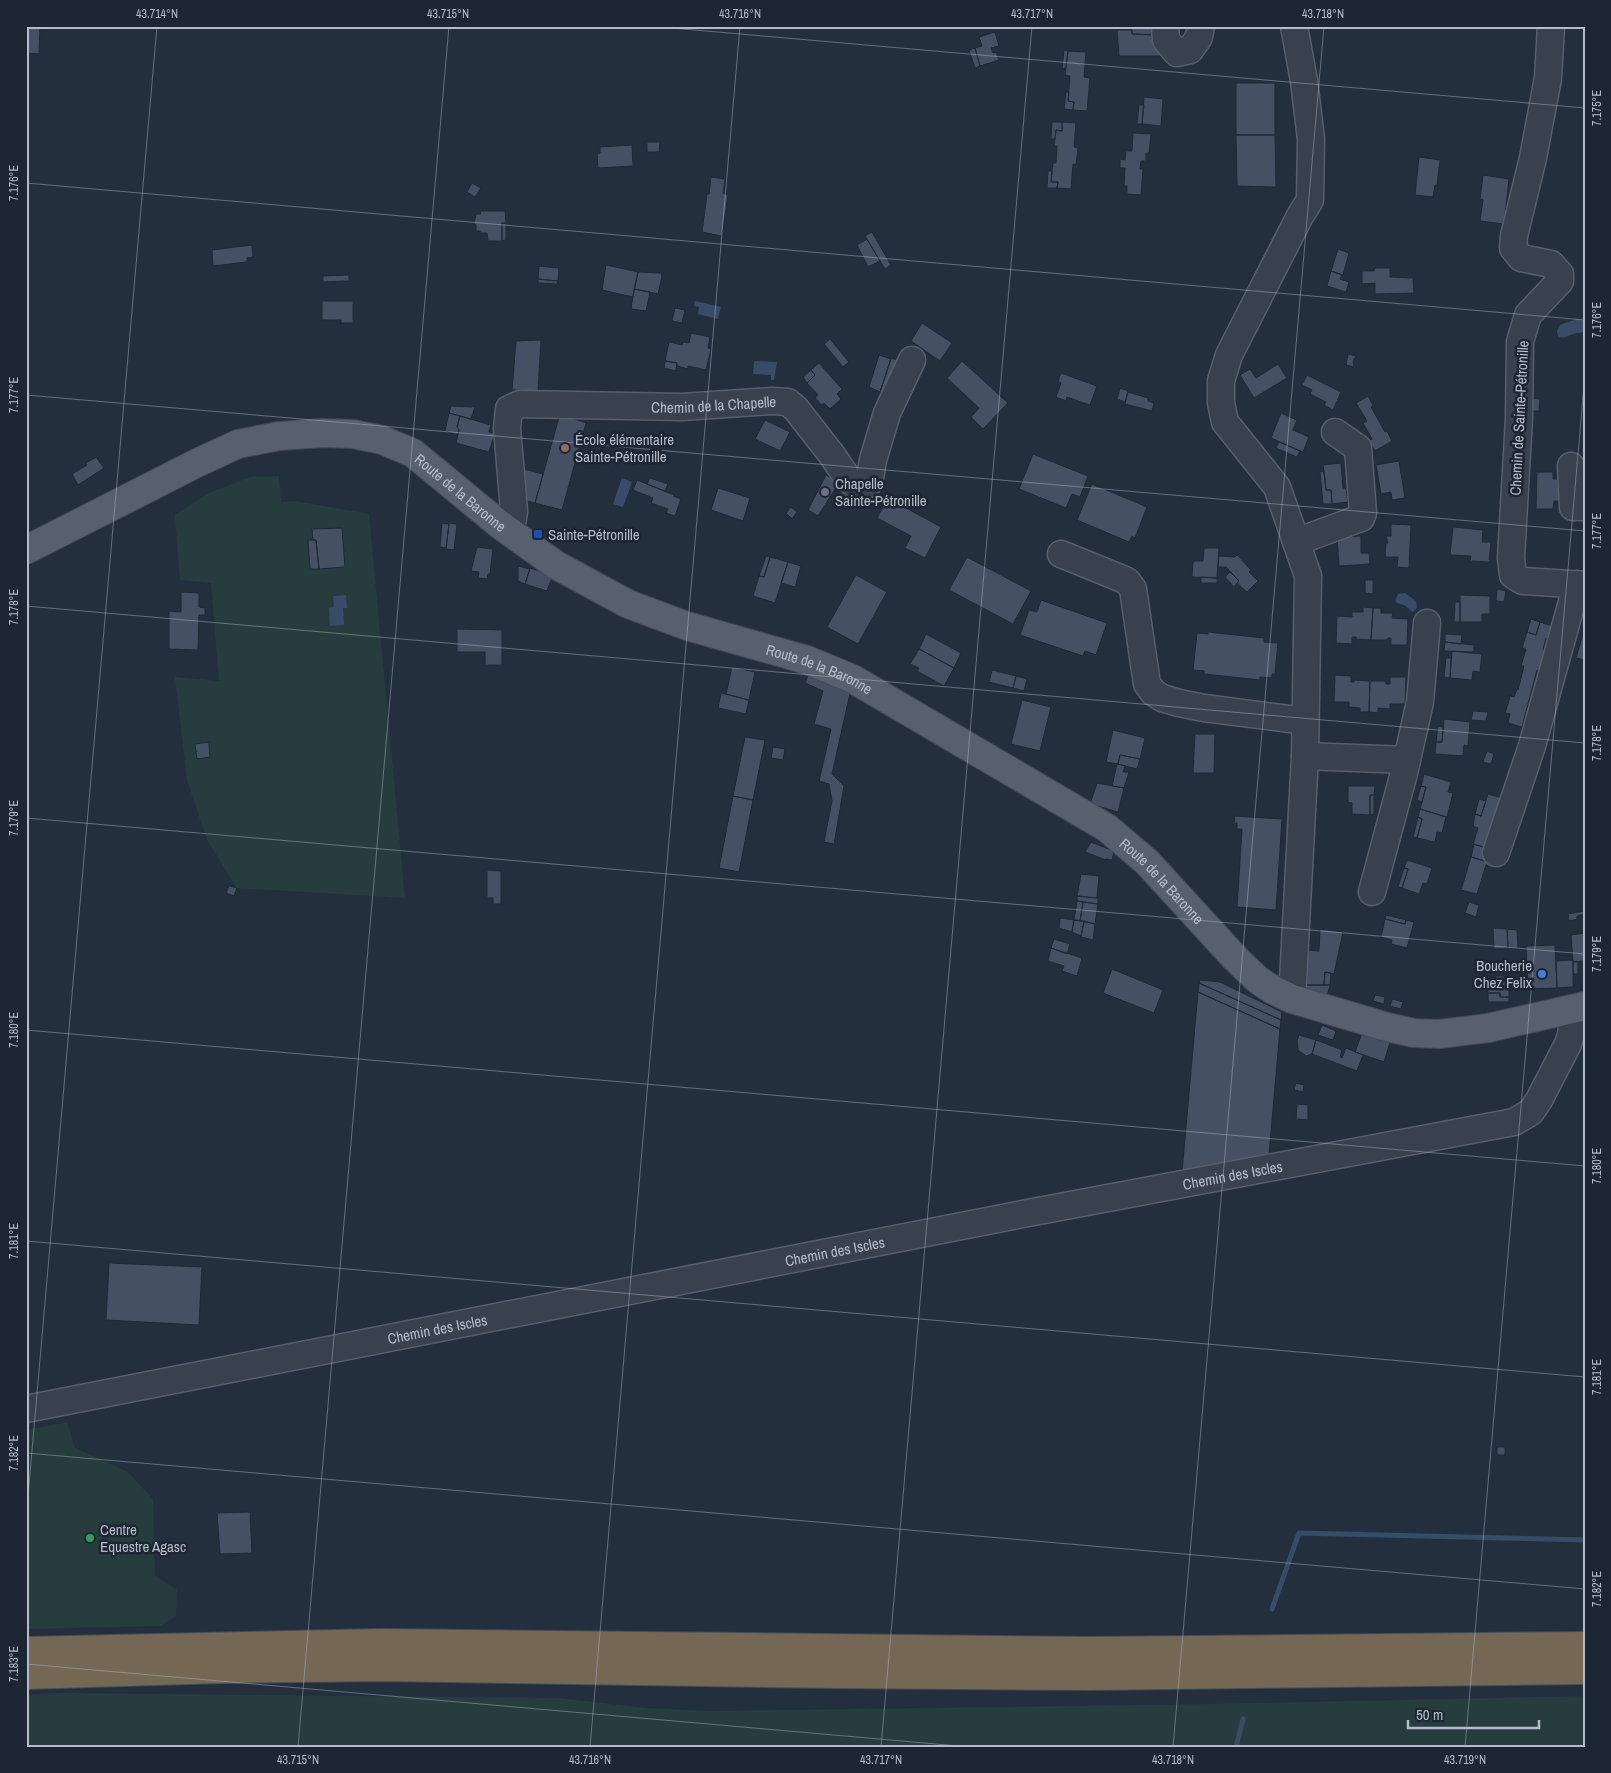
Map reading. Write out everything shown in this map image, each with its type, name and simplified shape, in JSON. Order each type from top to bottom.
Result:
[{"type":"highway","points":[[26,1651],[382,1643],[1088,1651],[1585,1646]]},
{"type":"highway","points":[[26,1675],[222,1669],[384,1667],[1089,1676],[1585,1670]]},
{"type":"main road","name":"Route de la Baronne","points":[[26,550],[238,444],[279,436],[323,433],[382,440],[413,454],[509,532],[556,565],[628,604],[688,626],[807,660],[853,679],[1097,821],[1129,845],[1147,862],[1212,935],[1258,980],[1273,990],[1292,999],[1387,1027],[1439,1034],[1488,1028],[1577,1008]]},
{"type":"street","points":[[1165,26],[1166,40],[1176,53],[1190,50],[1199,37],[1202,26]]},
{"type":"street","points":[[1292,999],[1304,763],[1308,576],[1277,487],[1225,422],[1221,403],[1221,381],[1228,355],[1310,200],[1311,139],[1304,81],[1294,26]]},
{"type":"street","name":"Chemin de Sainte-Pétronille","points":[[1551,26],[1548,78],[1513,248],[1521,258],[1551,264],[1560,274],[1560,280],[1528,315],[1520,342],[1519,418],[1512,558],[1513,575],[1523,581],[1581,585]]},
{"type":"street","name":"Chemin de la Chapelle","points":[[509,532],[514,511],[507,428],[509,409],[520,404],[682,407],[772,400],[788,402],[796,408],[849,480],[856,486],[863,487],[869,483],[873,460],[887,413],[912,360]]},
{"type":"street","points":[[1296,542],[1361,518],[1363,513],[1358,448],[1335,432]]},
{"type":"street","points":[[1571,466],[1573,507],[1585,507]]},
{"type":"street","points":[[1061,554],[1127,581],[1133,589],[1147,684],[1157,695],[1179,703],[1204,708],[1305,721]]},
{"type":"street","points":[[1496,853],[1532,746],[1581,585]]},
{"type":"street","points":[[1372,892],[1406,766],[1420,702],[1427,623]]},
{"type":"street","points":[[1304,763],[1406,766]]},
{"type":"street","name":"Chemin des Iscles","points":[[26,1409],[959,1226],[1514,1122],[1531,1112],[1539,1100],[1568,1044],[1577,1008]]},
{"type":"green space","points":[[279,476],[281,502],[295,501],[369,514],[405,898],[237,888],[207,840],[187,780],[175,677],[219,681],[211,583],[180,580],[175,515],[209,493],[250,477]]},
{"type":"green space","name":"Centre Equestre Agasc","points":[[67,1422],[75,1448],[128,1472],[153,1499],[155,1576],[177,1590],[176,1616],[160,1626],[26,1629],[26,1430]]},
{"type":"green space","points":[[63,1693],[558,1698],[647,1708],[708,1711],[1209,1704],[1585,1696],[1585,1747],[26,1747],[26,1695]]},
{"type":"water","points":[[695,301],[721,307],[718,319],[698,314],[699,307],[694,306]]},
{"type":"water","points":[[1577,319],[1585,321],[1585,331],[1564,338],[1558,336],[1557,331],[1560,325]]},
{"type":"water","points":[[754,361],[777,362],[774,380],[771,380],[771,375],[753,374]]},
{"type":"water","points":[[622,478],[632,482],[623,507],[613,504]]},
{"type":"water","points":[[1405,593],[1416,601],[1417,608],[1413,612],[1395,601],[1398,594]]},
{"type":"water","points":[[346,595],[347,608],[343,608],[344,625],[330,626],[329,608],[334,607],[333,596]]},
{"type":"building","points":[[1131,26],[1159,26],[1157,35],[1132,34]]},
{"type":"building","points":[[26,27],[40,28],[39,54],[26,53]]},
{"type":"building","points":[[1160,28],[1162,56],[1119,56],[1117,30],[1132,30],[1132,34],[1157,35]]},
{"type":"building","points":[[995,32],[999,46],[991,48],[993,53],[996,52],[999,60],[980,66],[975,48],[982,46],[979,37]]},
{"type":"building","points":[[975,48],[980,66],[975,68],[969,50]]},
{"type":"building","points":[[1064,50],[1068,51],[1066,68],[1062,69]]},
{"type":"building","points":[[1068,51],[1086,52],[1084,77],[1090,78],[1087,111],[1073,110],[1074,102],[1068,101],[1070,76],[1065,75]]},
{"type":"building","points":[[1236,83],[1275,83],[1275,135],[1236,135]]},
{"type":"building","points":[[1066,92],[1069,92],[1068,101],[1074,102],[1073,110],[1064,109]]},
{"type":"building","points":[[1144,97],[1163,99],[1161,126],[1142,124]]},
{"type":"building","points":[[1139,105],[1144,105],[1142,124],[1137,124]]},
{"type":"building","points":[[1052,122],[1062,122],[1062,131],[1056,130],[1055,139],[1051,139]]},
{"type":"building","points":[[1062,122],[1076,123],[1074,147],[1078,148],[1076,165],[1073,164],[1071,189],[1057,188],[1058,182],[1051,182],[1053,163],[1056,163],[1057,146],[1054,146],[1056,130],[1062,131]]},
{"type":"building","points":[[1133,133],[1151,134],[1149,153],[1146,153],[1146,161],[1141,161],[1140,169],[1143,169],[1141,195],[1127,194],[1127,186],[1124,186],[1125,168],[1120,168],[1120,159],[1125,160],[1126,151],[1132,151]]},
{"type":"building","points":[[1236,135],[1275,135],[1276,187],[1237,186]]},
{"type":"building","points":[[647,142],[660,142],[659,152],[647,152]]},
{"type":"building","points":[[632,145],[633,166],[598,168],[597,154],[600,153],[600,147]]},
{"type":"building","points":[[1419,157],[1440,160],[1437,185],[1435,185],[1433,197],[1415,195]]},
{"type":"building","points":[[1048,171],[1052,171],[1051,182],[1058,182],[1057,188],[1047,188]]},
{"type":"building","points":[[1483,175],[1509,179],[1504,224],[1480,221],[1483,200],[1480,199]]},
{"type":"building","points":[[711,177],[725,179],[723,193],[728,195],[722,236],[702,232]]},
{"type":"building","points":[[472,183],[481,188],[475,197],[467,192]]},
{"type":"building","points":[[480,211],[505,211],[506,223],[502,223],[502,241],[488,241],[487,233],[476,231],[476,225],[474,224],[476,214],[481,214]]},
{"type":"building","points":[[502,223],[506,223],[506,240],[502,241]]},
{"type":"building","points":[[872,232],[891,265],[885,269],[865,236]]},
{"type":"building","points":[[867,239],[880,261],[868,267],[857,245]]},
{"type":"building","points":[[252,245],[253,257],[247,258],[247,262],[213,266],[212,250]]},
{"type":"building","points":[[1338,249],[1349,253],[1343,275],[1331,271]]},
{"type":"building","points":[[606,265],[638,272],[633,297],[602,290]]},
{"type":"building","points":[[539,266],[559,268],[558,281],[538,279]]},
{"type":"building","points":[[1375,268],[1390,268],[1390,277],[1413,278],[1414,293],[1375,294],[1375,283],[1362,284],[1362,271],[1374,271]]},
{"type":"building","points":[[1331,271],[1342,275],[1340,279],[1349,282],[1346,292],[1327,286]]},
{"type":"building","points":[[638,272],[661,273],[658,294],[634,289]]},
{"type":"building","points":[[349,275],[349,281],[323,282],[323,276]]},
{"type":"building","points":[[538,279],[558,281],[557,284],[538,283]]},
{"type":"building","points":[[634,289],[650,292],[646,311],[631,309]]},
{"type":"building","points":[[322,301],[353,301],[353,323],[341,323],[341,320],[322,320]]},
{"type":"building","points":[[675,308],[685,310],[682,323],[672,321]]},
{"type":"building","points":[[922,323],[952,343],[940,361],[911,341]]},
{"type":"building","points":[[691,333],[710,337],[708,348],[711,349],[706,370],[688,366],[688,369],[677,366],[677,363],[665,361],[669,342],[682,345],[683,342],[689,343]]},
{"type":"building","points":[[830,339],[849,362],[843,367],[824,344]]},
{"type":"building","points":[[541,340],[538,391],[512,390],[516,341]]},
{"type":"building","points":[[1348,354],[1356,356],[1353,361],[1354,367],[1346,365]]},
{"type":"building","points":[[879,355],[891,359],[880,392],[869,387]]},
{"type":"building","points":[[891,358],[902,361],[891,397],[880,392]]},
{"type":"building","points":[[665,361],[677,363],[676,371],[664,368]]},
{"type":"building","points":[[962,361],[1008,403],[983,429],[971,417],[979,408],[947,378]]},
{"type":"building","points":[[819,363],[842,389],[837,394],[841,399],[830,409],[824,403],[821,405],[815,397],[818,395],[807,383],[815,375],[811,370]]},
{"type":"building","points":[[1278,364],[1287,378],[1254,398],[1240,375],[1250,369],[1256,378]]},
{"type":"building","points":[[811,370],[815,375],[807,383],[803,377]]},
{"type":"building","points":[[1061,373],[1097,386],[1090,405],[1067,397],[1066,401],[1056,397],[1061,383],[1058,381]]},
{"type":"building","points":[[1307,375],[1341,392],[1333,410],[1324,405],[1326,402],[1310,394],[1312,390],[1302,385]]},
{"type":"building","points":[[1120,388],[1128,391],[1125,402],[1117,399]]},
{"type":"building","points":[[1128,392],[1148,398],[1148,401],[1154,403],[1152,411],[1125,404]]},
{"type":"building","points":[[1368,396],[1373,405],[1371,407],[1392,441],[1375,451],[1369,441],[1372,439],[1363,423],[1367,421],[1356,403]]},
{"type":"building","points":[[1525,398],[1540,399],[1539,411],[1524,411]]},
{"type":"building","points":[[451,406],[475,407],[471,419],[449,413]]},
{"type":"building","points":[[449,413],[460,416],[457,427],[459,429],[458,435],[445,431]]},
{"type":"building","points":[[1281,413],[1297,420],[1293,430],[1309,437],[1303,452],[1271,438]]},
{"type":"building","name":"École élémentaire Sainte-Pétronille","points":[[560,414],[586,423],[562,510],[535,503]]},
{"type":"building","points":[[460,416],[491,425],[489,432],[495,433],[489,452],[456,443]]},
{"type":"building","points":[[765,420],[790,432],[780,451],[755,439]]},
{"type":"building","points":[[1279,442],[1300,451],[1297,457],[1276,448]]},
{"type":"building","points":[[1033,454],[1088,476],[1080,497],[1072,494],[1066,508],[1019,489]]},
{"type":"building","points":[[96,457],[104,468],[78,485],[72,474]]},
{"type":"building","points":[[1399,461],[1405,498],[1392,500],[1391,492],[1381,494],[1376,465]]},
{"type":"building","points":[[1341,463],[1343,488],[1346,488],[1348,502],[1332,504],[1331,490],[1326,490],[1323,465]]},
{"type":"building","points":[[516,467],[543,474],[535,503],[520,499]]},
{"type":"building","points":[[1324,471],[1326,490],[1331,490],[1332,504],[1323,504],[1320,472]]},
{"type":"building","points":[[1537,472],[1553,472],[1553,479],[1562,479],[1561,501],[1554,501],[1553,509],[1536,509]]},
{"type":"building","name":"Chapelle Sainte-Pétronille","points":[[826,475],[839,483],[818,516],[808,510]]},
{"type":"building","points":[[650,478],[668,484],[665,491],[647,484]]},
{"type":"building","points":[[637,480],[681,499],[675,516],[666,513],[668,509],[651,503],[653,498],[633,490]]},
{"type":"building","points":[[1092,484],[1147,507],[1135,538],[1132,536],[1129,542],[1077,520]]},
{"type":"building","points":[[718,488],[750,498],[743,521],[711,510]]},
{"type":"building","points":[[888,498],[941,527],[925,558],[905,548],[911,536],[877,518]]},
{"type":"building","points":[[791,507],[797,512],[792,519],[786,513]]},
{"type":"building","points":[[442,523],[449,524],[446,548],[440,547]]},
{"type":"building","points":[[449,523],[457,524],[454,550],[446,549]]},
{"type":"building","points":[[1391,524],[1411,525],[1409,568],[1397,567],[1398,557],[1385,557],[1386,543],[1388,543],[1386,536],[1391,536]]},
{"type":"building","points":[[1453,527],[1483,530],[1482,542],[1491,542],[1489,562],[1470,561],[1471,556],[1450,555]]},
{"type":"building","points":[[342,528],[345,567],[319,569],[316,540],[313,540],[312,529]]},
{"type":"building","points":[[1361,536],[1361,553],[1369,553],[1370,564],[1339,566],[1337,537]]},
{"type":"building","points":[[308,540],[316,540],[319,569],[310,569]]},
{"type":"building","points":[[477,547],[493,549],[490,574],[488,574],[487,579],[478,578],[479,572],[471,571]]},
{"type":"building","points":[[1204,548],[1219,548],[1217,578],[1192,577],[1193,561],[1203,561]]},
{"type":"building","points":[[1237,555],[1258,581],[1247,592],[1237,583],[1239,581],[1226,567],[1218,567],[1219,556],[1235,557]]},
{"type":"building","points":[[766,556],[770,557],[764,577],[759,576]]},
{"type":"building","points":[[770,557],[788,562],[775,603],[753,596],[759,576],[764,577]]},
{"type":"building","points":[[967,557],[1031,591],[1013,624],[949,590]]},
{"type":"building","points":[[788,562],[801,566],[795,587],[781,583]]},
{"type":"building","points":[[518,566],[530,569],[525,584],[518,581]]},
{"type":"building","points":[[530,568],[553,575],[547,591],[525,584]]},
{"type":"building","points":[[1230,572],[1239,581],[1234,587],[1225,577]]},
{"type":"building","points":[[856,575],[887,592],[858,644],[827,627]]},
{"type":"building","points":[[1201,577],[1217,578],[1217,583],[1201,583]]},
{"type":"building","points":[[1365,580],[1373,580],[1373,594],[1365,593]]},
{"type":"building","points":[[1497,589],[1506,591],[1504,602],[1496,601]]},
{"type":"building","points":[[181,592],[199,593],[199,607],[205,608],[205,615],[199,615],[198,650],[169,649],[169,611],[181,612]]},
{"type":"building","points":[[1460,595],[1490,596],[1490,614],[1482,614],[1482,622],[1460,622]]},
{"type":"building","points":[[1041,600],[1107,623],[1096,655],[1085,651],[1083,656],[1020,635],[1029,610],[1037,612]]},
{"type":"building","points":[[1455,602],[1460,602],[1460,622],[1454,622]]},
{"type":"building","points":[[1363,607],[1373,608],[1371,640],[1352,637],[1352,644],[1336,643],[1337,616],[1352,617],[1352,612],[1363,612]]},
{"type":"building","points":[[1373,608],[1381,608],[1381,613],[1393,613],[1392,618],[1408,619],[1407,645],[1391,645],[1391,638],[1387,640],[1371,640]]},
{"type":"building","points":[[1531,619],[1540,622],[1536,635],[1527,632]]},
{"type":"building","points":[[1540,622],[1552,626],[1549,639],[1546,638],[1543,650],[1546,651],[1540,671],[1537,670],[1522,727],[1508,723],[1510,714],[1505,713],[1510,697],[1508,695],[1514,697],[1518,690],[1524,666],[1521,666],[1526,649],[1522,648],[1527,632],[1536,635]]},
{"type":"building","points":[[1585,627],[1585,660],[1576,658]]},
{"type":"building","points":[[457,629],[502,630],[502,665],[485,665],[485,652],[457,652]]},
{"type":"building","points":[[1208,632],[1264,638],[1264,642],[1278,643],[1275,674],[1272,674],[1272,678],[1260,677],[1260,680],[1204,674],[1204,671],[1193,670],[1197,633],[1208,634]]},
{"type":"building","points":[[926,634],[961,653],[954,668],[919,649]]},
{"type":"building","points":[[1445,634],[1462,635],[1461,644],[1445,642]]},
{"type":"building","points":[[1445,642],[1474,645],[1474,652],[1444,651]]},
{"type":"building","points":[[919,649],[954,668],[944,686],[917,671],[919,668],[910,664]]},
{"type":"building","points":[[1452,651],[1482,654],[1480,672],[1473,671],[1472,680],[1450,678]]},
{"type":"building","points":[[1446,658],[1451,658],[1450,678],[1444,677]]},
{"type":"building","points":[[732,667],[755,672],[749,700],[726,694]]},
{"type":"building","points":[[992,670],[1016,676],[1013,688],[989,682]]},
{"type":"building","points":[[810,671],[851,689],[832,774],[844,786],[834,844],[824,842],[832,801],[829,784],[819,781],[831,729],[814,724],[823,691],[805,683]]},
{"type":"building","points":[[1335,675],[1351,676],[1351,682],[1354,682],[1354,680],[1370,681],[1369,712],[1360,712],[1360,708],[1349,707],[1349,702],[1334,702]]},
{"type":"building","points":[[1016,676],[1027,679],[1024,691],[1013,688]]},
{"type":"building","points":[[1390,677],[1406,677],[1405,704],[1390,704],[1390,709],[1378,708],[1378,713],[1369,712],[1370,681],[1386,681],[1386,684],[1390,684]]},
{"type":"building","points":[[721,693],[749,700],[746,714],[718,708]]},
{"type":"building","points":[[1022,700],[1051,707],[1040,751],[1011,744]]},
{"type":"building","points":[[1473,711],[1488,712],[1486,721],[1471,720]]},
{"type":"building","points":[[1444,719],[1470,722],[1468,746],[1464,745],[1463,756],[1435,754],[1436,742],[1442,742]]},
{"type":"building","points":[[1438,726],[1443,727],[1442,742],[1436,742]]},
{"type":"building","points":[[1113,730],[1145,738],[1140,759],[1120,755],[1118,764],[1106,762]]},
{"type":"building","points":[[1195,734],[1215,734],[1214,773],[1193,773]]},
{"type":"building","points":[[745,737],[765,740],[753,800],[733,796]]},
{"type":"building","points":[[209,742],[210,757],[197,759],[195,744]]},
{"type":"building","points":[[773,747],[785,749],[783,760],[771,758]]},
{"type":"building","points":[[1487,751],[1494,754],[1491,764],[1483,762]]},
{"type":"building","points":[[1120,755],[1140,759],[1137,769],[1118,764]]},
{"type":"building","points":[[1117,764],[1125,766],[1123,772],[1129,772],[1124,788],[1112,786]]},
{"type":"building","points":[[1424,774],[1451,782],[1448,792],[1453,793],[1447,817],[1420,809],[1426,787],[1421,786]]},
{"type":"building","points":[[1097,783],[1124,788],[1118,812],[1090,804]]},
{"type":"building","points":[[1348,786],[1375,786],[1374,795],[1370,795],[1370,815],[1352,814],[1352,803],[1348,802]]},
{"type":"building","points":[[1421,786],[1426,787],[1422,802],[1417,800]]},
{"type":"building","points":[[1488,794],[1506,799],[1489,849],[1473,844],[1478,828],[1473,826],[1475,814],[1481,816]]},
{"type":"building","points":[[1370,795],[1374,795],[1374,814],[1370,815]]},
{"type":"building","points":[[733,796],[753,800],[739,872],[719,868]]},
{"type":"building","points":[[1479,799],[1486,801],[1481,816],[1475,814]]},
{"type":"building","points":[[1420,809],[1446,817],[1442,833],[1437,832],[1435,842],[1417,838],[1422,819],[1418,817]]},
{"type":"building","points":[[1235,816],[1282,819],[1276,910],[1237,907],[1242,829],[1237,829],[1237,823],[1234,823]]},
{"type":"building","points":[[1418,817],[1422,819],[1417,838],[1413,837]]},
{"type":"building","points":[[1091,842],[1114,851],[1112,860],[1106,860],[1085,852]]},
{"type":"building","points":[[1474,844],[1489,849],[1485,861],[1471,857]]},
{"type":"building","points":[[1471,857],[1487,862],[1477,894],[1461,890]]},
{"type":"building","points":[[1407,860],[1432,868],[1427,884],[1423,883],[1419,894],[1402,888],[1408,869],[1404,868]]},
{"type":"building","points":[[1404,868],[1408,869],[1402,888],[1398,887]]},
{"type":"building","points":[[487,870],[501,871],[501,904],[493,904],[493,898],[487,898]]},
{"type":"building","points":[[1081,874],[1099,876],[1097,898],[1077,896]]},
{"type":"building","points":[[229,886],[237,888],[234,896],[226,893]]},
{"type":"building","points":[[1077,896],[1098,898],[1098,904],[1077,901]]},
{"type":"building","points":[[1077,901],[1083,902],[1080,921],[1074,920]]},
{"type":"building","points":[[1083,902],[1098,904],[1095,924],[1080,921]]},
{"type":"building","points":[[1469,902],[1479,905],[1476,917],[1465,913]]},
{"type":"building","points":[[1585,911],[1585,914],[1577,916],[1577,919],[1569,921],[1568,914]]},
{"type":"building","points":[[1386,915],[1406,920],[1405,924],[1385,919]]},
{"type":"building","points":[[1060,918],[1074,920],[1072,932],[1059,928]]},
{"type":"building","points":[[1385,919],[1405,924],[1406,920],[1414,922],[1407,948],[1391,944],[1392,940],[1381,937]]},
{"type":"building","points":[[1074,920],[1084,921],[1081,936],[1072,932]]},
{"type":"building","points":[[1084,921],[1095,924],[1093,940],[1081,937]]},
{"type":"building","points":[[1493,928],[1507,929],[1508,948],[1494,949]]},
{"type":"building","points":[[1320,929],[1343,932],[1334,974],[1325,972],[1324,985],[1304,985],[1306,950],[1319,951]]},
{"type":"building","points":[[1507,929],[1517,930],[1518,948],[1508,948]]},
{"type":"building","points":[[1585,933],[1585,961],[1573,962],[1571,935]]},
{"type":"building","points":[[1054,939],[1070,944],[1067,954],[1051,948]]},
{"type":"building","name":"Boucherie Chez Felix","points":[[1555,945],[1557,988],[1528,989],[1526,946]]},
{"type":"building","points":[[1051,948],[1082,958],[1077,976],[1062,971],[1064,966],[1048,961]]},
{"type":"building","points":[[1573,960],[1573,987],[1557,988],[1556,961]]},
{"type":"building","points":[[1573,962],[1578,962],[1578,974],[1573,974]]},
{"type":"building","points":[[1112,969],[1163,990],[1154,1013],[1103,993]]},
{"type":"building","points":[[1325,972],[1331,973],[1330,985],[1324,985]]},
{"type":"building","points":[[1496,976],[1504,976],[1504,981],[1509,981],[1509,997],[1500,997],[1500,993],[1488,993],[1488,981],[1496,981]]},
{"type":"building","points":[[1200,980],[1220,982],[1282,1012],[1281,1020],[1199,983]]},
{"type":"building","points":[[1199,983],[1281,1020],[1280,1029],[1198,992]]},
{"type":"building","points":[[1304,985],[1330,985],[1327,996],[1304,989]]},
{"type":"building","points":[[1198,992],[1280,1029],[1269,1155],[1182,1172]]},
{"type":"building","points":[[1488,993],[1500,993],[1500,997],[1509,997],[1509,1002],[1488,1002]]},
{"type":"building","points":[[1375,995],[1385,997],[1384,1004],[1373,1001]]},
{"type":"building","points":[[1392,999],[1403,1002],[1401,1009],[1390,1006]]},
{"type":"building","points":[[1322,1025],[1336,1031],[1333,1040],[1318,1035]]},
{"type":"building","points":[[1363,1030],[1391,1039],[1384,1062],[1355,1052]]},
{"type":"building","points":[[1299,1035],[1316,1040],[1312,1054],[1306,1056],[1298,1050],[1297,1041]]},
{"type":"building","points":[[1316,1040],[1342,1050],[1340,1057],[1342,1058],[1346,1048],[1363,1055],[1357,1071],[1312,1054]]},
{"type":"building","points":[[1296,1083],[1304,1085],[1303,1092],[1294,1090]]},
{"type":"building","points":[[1297,1104],[1308,1105],[1308,1120],[1296,1119]]},
{"type":"building","points":[[109,1263],[202,1267],[199,1325],[106,1320]]},
{"type":"building","points":[[1497,1447],[1505,1447],[1505,1455],[1497,1455]]},
{"type":"building","points":[[250,1512],[252,1553],[220,1554],[217,1513]]},
{"type":"waterway","points":[[1272,1609],[1299,1533],[1585,1540]]},
{"type":"waterway","points":[[1236,1747],[1243,1719]]},
{"type":"place","name":"École élémentaire Sainte-Pétronille","points":[[565,448]]},
{"type":"place","name":"Chapelle Sainte-Pétronille","points":[[825,492]]},
{"type":"place","name":"Sainte-Pétronille","points":[[538,534]]},
{"type":"place","name":"Boucherie Chez Felix","points":[[1542,974]]},
{"type":"place","name":"Centre Equestre Agasc","points":[[90,1538]]}]
